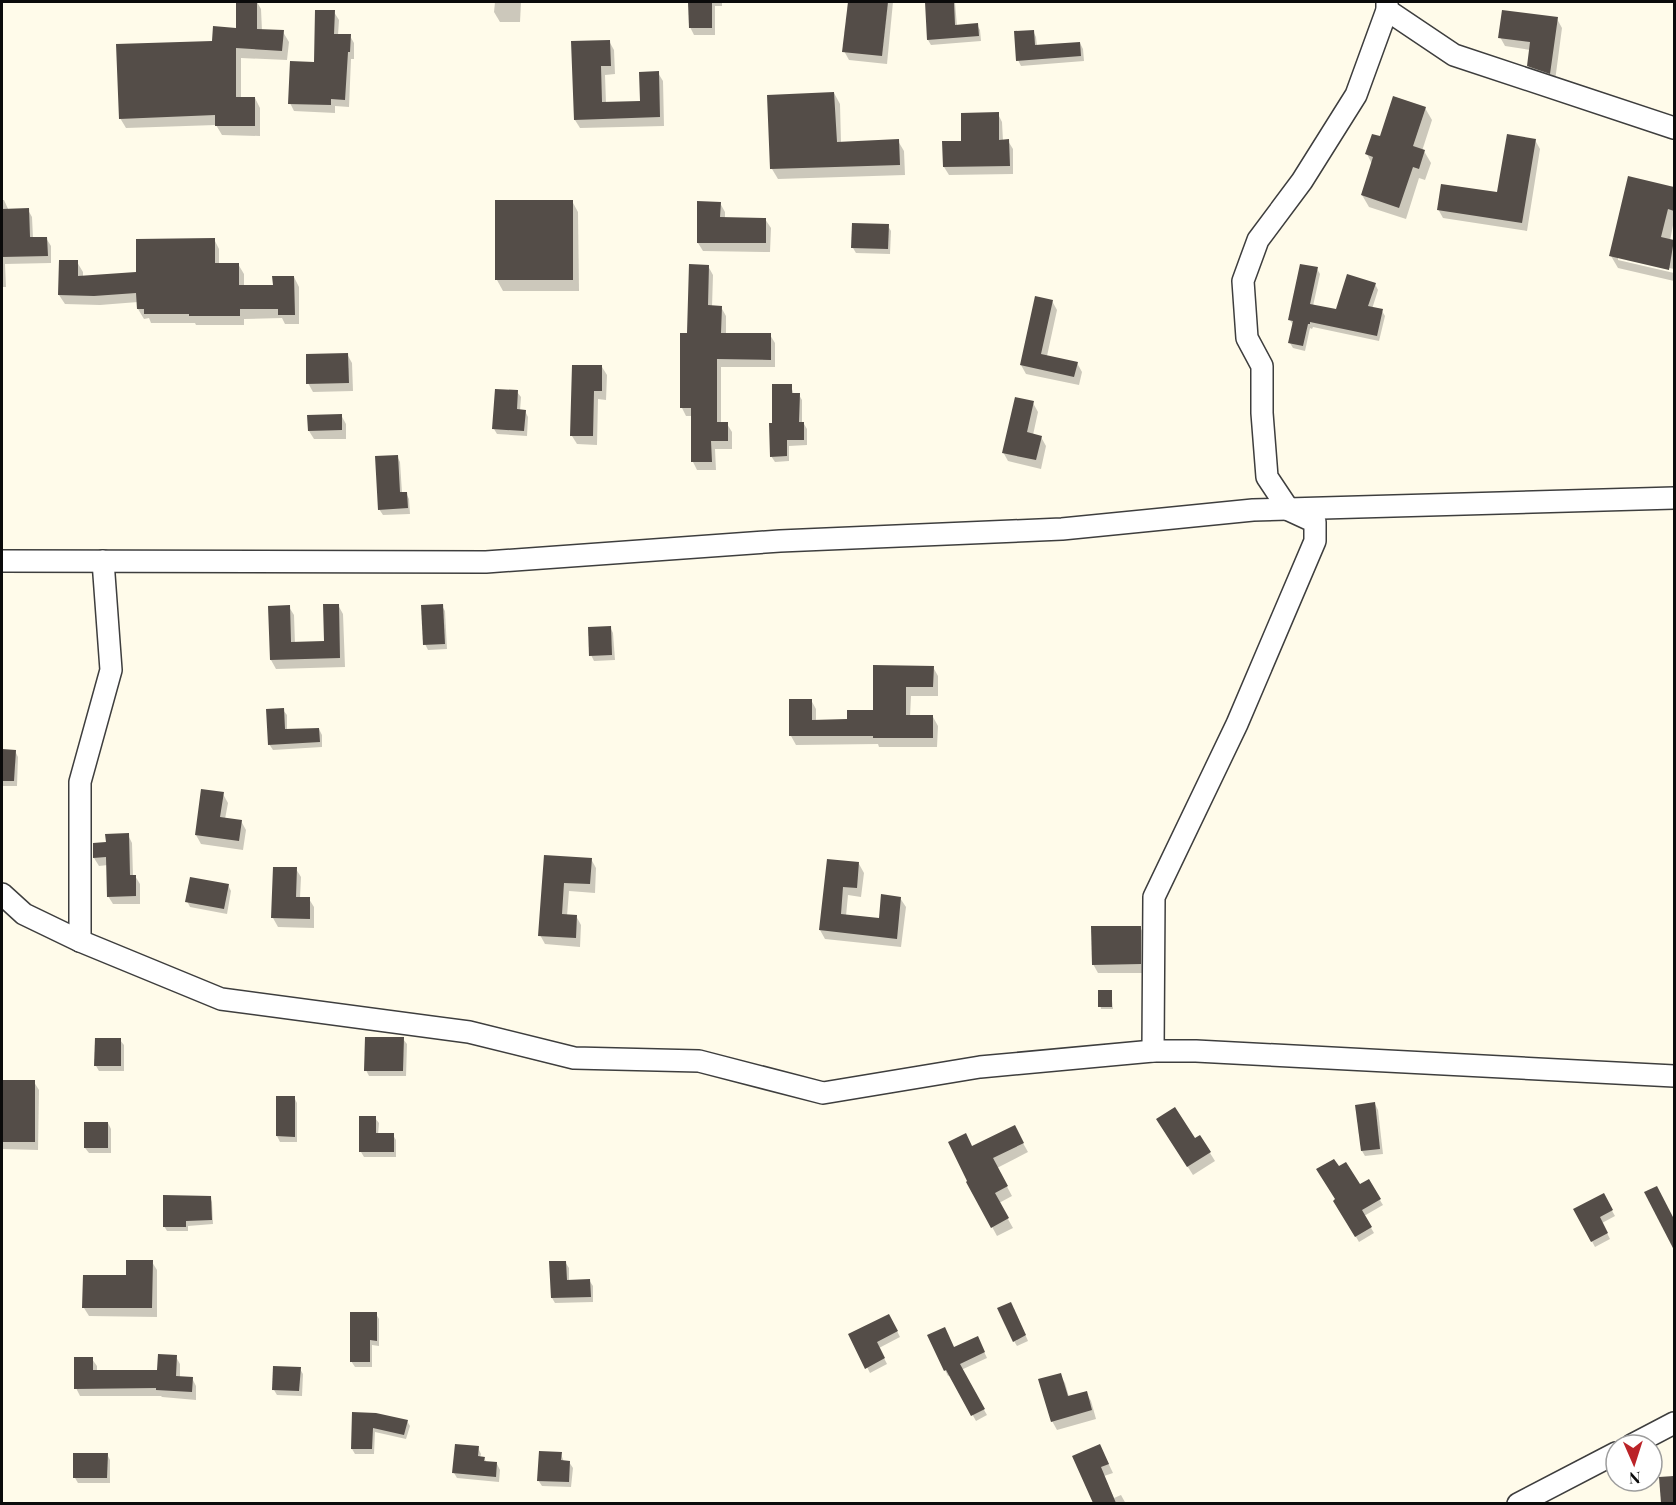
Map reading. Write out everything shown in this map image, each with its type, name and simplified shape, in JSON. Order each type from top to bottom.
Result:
[{"type":"street","points":[[1153,1051],[1154,897],[1237,724],[1315,541],[1315,522],[1289,510],[1267,477],[1262,413],[1262,366],[1247,338],[1243,281],[1258,240],[1302,181],[1356,94],[1387,6],[1454,55],[1674,128]]},
{"type":"street","points":[[2,561],[486,562],[780,541],[1062,529],[1253,510],[1674,498]]},
{"type":"street","points":[[80,941],[80,782],[111,670],[103,561]]},
{"type":"street","points":[[2,894],[24,914],[80,941],[221,999],[469,1032],[574,1058],[699,1061],[823,1093],[980,1067],[1153,1051],[1196,1051],[1674,1076]]},
{"type":"street","points":[[1655,1433],[1674,1423]]},
{"type":"street","points":[[1518,1503],[1604,1459]]},
{"type":"building","points":[[236,2],[257,2],[257,29],[284,30],[282,51],[236,48],[236,97],[255,97],[255,126],[215,126],[215,115],[119,119],[116,44],[212,41],[213,26],[236,28]]},
{"type":"building","points":[[688,2],[712,2],[712,28],[689,28]]},
{"type":"building","points":[[848,2],[888,2],[882,56],[842,52]]},
{"type":"building","points":[[925,2],[954,2],[955,25],[978,23],[979,36],[927,40]]},
{"type":"building","points":[[315,10],[335,10],[334,34],[351,34],[345,100],[331,99],[331,105],[288,104],[290,61],[314,62]]},
{"type":"building","points":[[1502,10],[1558,17],[1550,74],[1527,66],[1530,42],[1498,38]]},
{"type":"building","points":[[1034,30],[1035,45],[1080,42],[1081,56],[1016,61],[1014,31]]},
{"type":"building","points":[[610,40],[611,66],[601,66],[602,102],[640,101],[639,72],[659,71],[660,117],[574,120],[571,41]]},
{"type":"building","points":[[834,92],[837,142],[899,139],[900,165],[770,169],[767,95]]},
{"type":"building","points":[[1393,96],[1426,107],[1413,146],[1425,150],[1419,169],[1413,167],[1399,208],[1361,195],[1373,157],[1365,154],[1372,134],[1380,136]]},
{"type":"building","points":[[999,112],[999,140],[1009,139],[1010,166],[943,167],[942,141],[961,141],[961,113]]},
{"type":"building","points":[[1507,134],[1536,139],[1522,223],[1437,210],[1441,184],[1497,192]]},
{"type":"building","points":[[1628,176],[1674,187],[1674,211],[1668,209],[1661,237],[1674,240],[1669,270],[1609,256]]},
{"type":"building","points":[[495,200],[573,200],[573,280],[495,280]]},
{"type":"building","points":[[697,201],[721,202],[720,217],[766,218],[766,243],[697,243]]},
{"type":"building","points":[[29,208],[30,237],[47,237],[48,256],[2,257],[2,209]]},
{"type":"building","points":[[852,223],[889,224],[888,249],[851,248]]},
{"type":"building","points":[[215,238],[215,263],[239,263],[239,285],[273,285],[272,276],[294,276],[295,315],[278,315],[278,309],[240,309],[240,316],[144,314],[144,309],[137,309],[136,293],[94,296],[58,295],[59,260],[78,260],[78,276],[136,272],[136,239]]},
{"type":"building","points":[[689,264],[709,265],[708,305],[722,306],[721,333],[771,333],[771,360],[717,359],[717,422],[728,422],[728,441],[711,441],[712,462],[691,462],[691,408],[680,408],[680,333],[687,333]]},
{"type":"building","points":[[1300,264],[1318,267],[1310,304],[1336,309],[1347,274],[1376,283],[1368,306],[1383,309],[1377,336],[1310,322],[1303,346],[1288,343],[1293,321],[1288,320]]},
{"type":"building","points":[[1035,296],[1053,300],[1041,354],[1078,362],[1074,377],[1020,365]]},
{"type":"building","points":[[348,353],[349,383],[306,384],[306,354]]},
{"type":"building","points":[[572,365],[602,365],[602,391],[594,391],[593,436],[570,436]]},
{"type":"building","points":[[772,384],[792,384],[792,393],[800,393],[799,422],[804,422],[804,440],[787,440],[787,456],[770,457],[769,423],[772,423]]},
{"type":"building","points":[[495,389],[518,390],[517,409],[526,410],[524,431],[492,429]]},
{"type":"building","points":[[1015,397],[1034,401],[1027,432],[1042,436],[1036,460],[1002,453]]},
{"type":"building","points":[[342,414],[342,430],[308,431],[307,415]]},
{"type":"building","points":[[398,455],[400,492],[407,492],[408,508],[378,510],[375,456]]},
{"type":"building","points":[[323,604],[339,604],[340,658],[270,660],[268,606],[290,605],[291,642],[324,641]]},
{"type":"building","points":[[443,604],[445,644],[423,645],[421,605]]},
{"type":"building","points":[[611,626],[612,655],[589,656],[588,627]]},
{"type":"building","points":[[873,665],[934,666],[933,687],[906,687],[906,715],[933,715],[933,738],[789,736],[789,699],[812,699],[812,720],[847,719],[847,710],[873,710]]},
{"type":"building","points":[[284,708],[285,729],[319,728],[320,742],[268,745],[266,709]]},
{"type":"building","points":[[2,749],[16,750],[14,781],[2,781]]},
{"type":"building","points":[[201,789],[224,792],[220,817],[242,820],[239,841],[195,835]]},
{"type":"building","points":[[129,833],[130,875],[136,875],[136,896],[107,897],[106,857],[93,858],[93,843],[106,842],[105,834]]},
{"type":"building","points":[[544,855],[592,858],[590,884],[564,883],[562,914],[577,915],[576,938],[538,936]]},
{"type":"building","points":[[827,859],[859,862],[857,888],[843,887],[841,914],[879,918],[881,894],[901,897],[897,939],[819,930]]},
{"type":"building","points":[[273,867],[297,867],[296,897],[310,897],[310,919],[271,918]]},
{"type":"building","points":[[190,877],[229,884],[224,909],[185,902]]},
{"type":"building","points":[[1091,926],[1141,926],[1141,964],[1092,965]]},
{"type":"building","points":[[1098,990],[1112,990],[1112,1007],[1098,1007]]},
{"type":"building","points":[[365,1037],[404,1037],[403,1071],[364,1071]]},
{"type":"building","points":[[95,1038],[121,1038],[121,1066],[94,1066]]},
{"type":"building","points":[[2,1080],[35,1080],[35,1142],[2,1142]]},
{"type":"building","points":[[276,1096],[295,1096],[295,1137],[276,1136]]},
{"type":"building","points":[[1375,1102],[1380,1149],[1361,1151],[1355,1105]]},
{"type":"building","points":[[1175,1107],[1195,1138],[1200,1135],[1211,1152],[1187,1167],[1156,1119]]},
{"type":"building","points":[[359,1116],[376,1116],[376,1133],[394,1133],[394,1152],[359,1152]]},
{"type":"building","points":[[84,1122],[108,1122],[108,1148],[84,1148]]},
{"type":"building","points":[[1015,1125],[1024,1143],[993,1158],[1008,1186],[995,1193],[1009,1218],[991,1228],[948,1142],[966,1133],[972,1146]]},
{"type":"building","points":[[1334,1159],[1339,1166],[1346,1162],[1360,1184],[1369,1179],[1381,1199],[1362,1210],[1372,1227],[1355,1237],[1316,1169]]},
{"type":"building","points":[[1657,1186],[1674,1219],[1674,1250],[1644,1192]]},
{"type":"building","points":[[1604,1193],[1613,1210],[1600,1217],[1608,1233],[1591,1242],[1573,1209]]},
{"type":"building","points":[[163,1195],[211,1196],[212,1220],[186,1221],[186,1227],[163,1227]]},
{"type":"building","points":[[126,1260],[153,1260],[152,1308],[82,1308],[83,1275],[126,1275]]},
{"type":"building","points":[[549,1261],[566,1261],[567,1280],[590,1279],[591,1297],[551,1298]]},
{"type":"building","points":[[1011,1302],[1026,1335],[1013,1342],[997,1308]]},
{"type":"building","points":[[350,1312],[377,1312],[377,1341],[370,1340],[370,1362],[350,1362]]},
{"type":"building","points":[[889,1314],[898,1331],[877,1342],[885,1358],[865,1369],[848,1334]]},
{"type":"building","points":[[945,1327],[954,1347],[978,1336],[985,1352],[960,1364],[985,1409],[971,1416],[946,1370],[944,1371],[927,1335]]},
{"type":"building","points":[[158,1354],[177,1355],[176,1376],[193,1377],[192,1392],[156,1390],[156,1388],[74,1389],[74,1357],[93,1357],[93,1370],[157,1370]]},
{"type":"building","points":[[273,1366],[301,1367],[299,1391],[272,1390]]},
{"type":"building","points":[[1061,1373],[1068,1396],[1087,1391],[1092,1410],[1051,1422],[1038,1379]]},
{"type":"building","points":[[352,1412],[376,1413],[408,1420],[404,1435],[373,1428],[372,1449],[351,1449]]},
{"type":"building","points":[[455,1444],[479,1446],[478,1456],[485,1457],[484,1461],[497,1462],[496,1477],[452,1473]]},
{"type":"building","points":[[1100,1444],[1109,1464],[1101,1467],[1116,1503],[1093,1503],[1072,1456]]},
{"type":"building","points":[[539,1451],[562,1452],[561,1460],[570,1461],[569,1482],[537,1481]]},
{"type":"building","points":[[73,1453],[108,1453],[107,1478],[73,1478]]},
{"type":"building","points":[[1674,1476],[1674,1503],[1661,1503],[1660,1493],[1664,1493],[1664,1477]]}]
